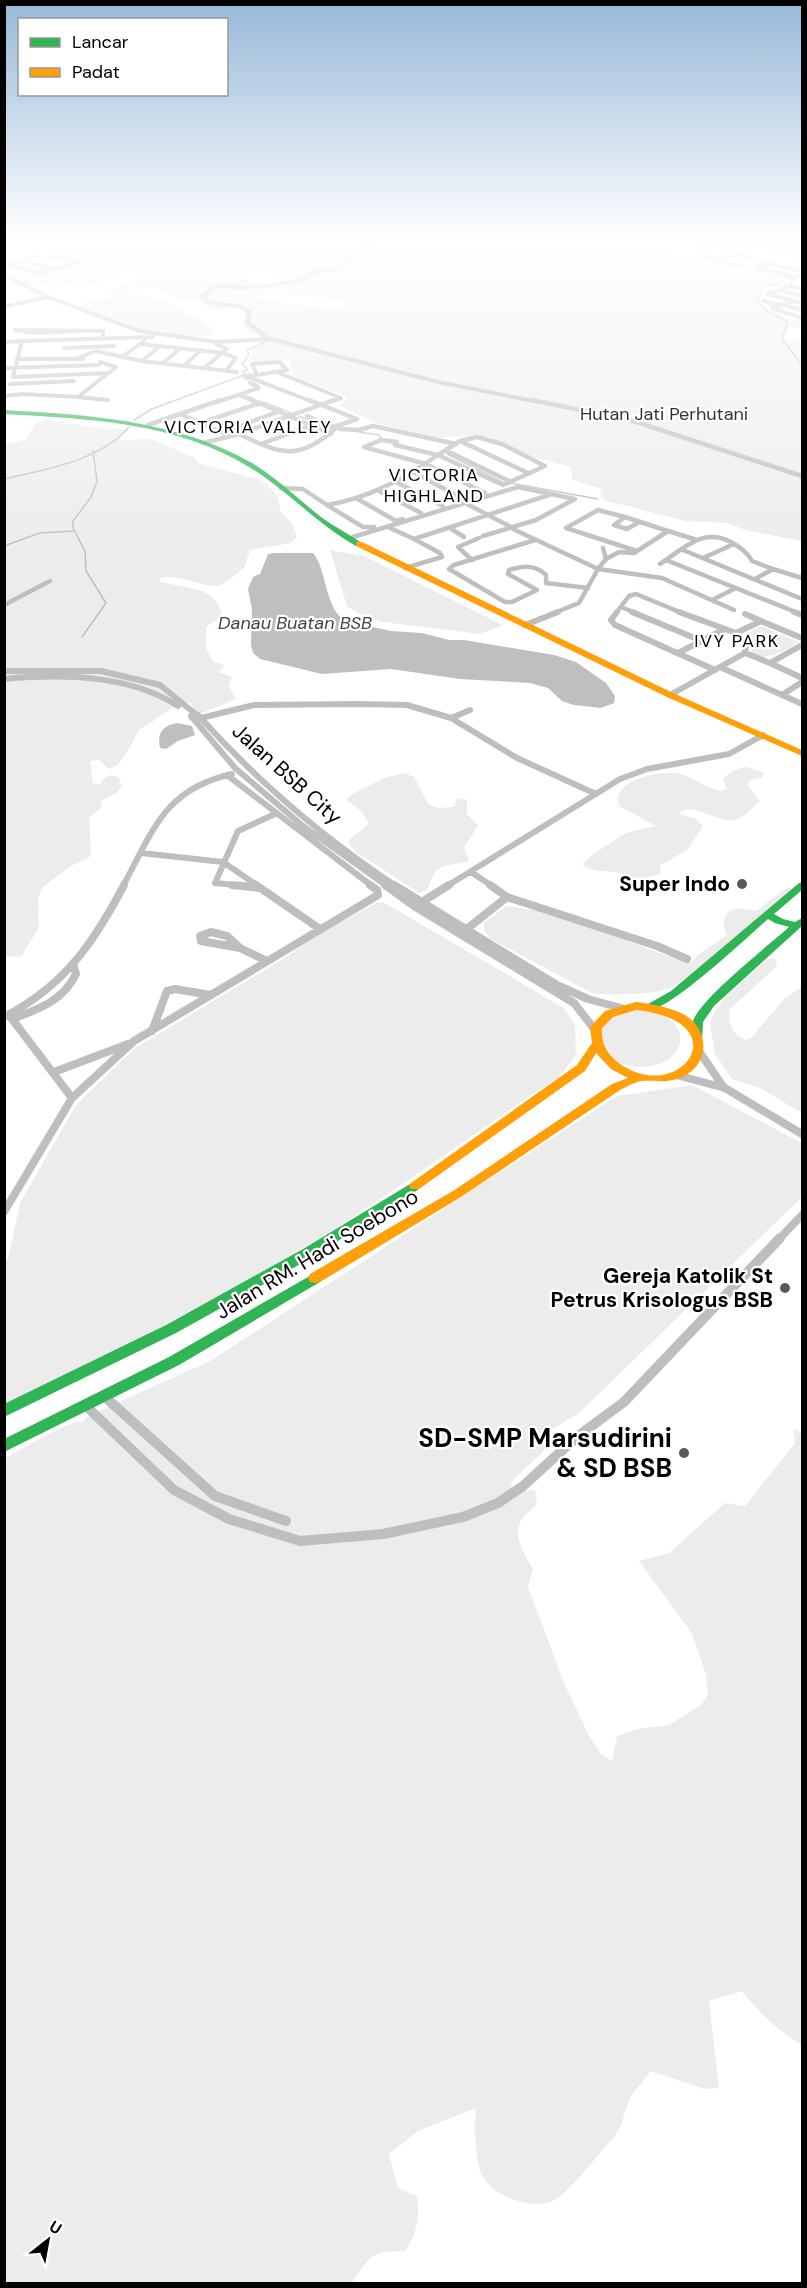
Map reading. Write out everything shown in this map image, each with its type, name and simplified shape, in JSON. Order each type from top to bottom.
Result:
[{"type":"street","points":[[7,394],[21,345]]},
{"type":"street","points":[[40,359],[43,345]]},
{"type":"street","points":[[62,358],[65,345]]},
{"type":"street","points":[[64,348],[91,345]]},
{"type":"street","points":[[105,353],[112,345]]},
{"type":"street","points":[[122,357],[139,345]]},
{"type":"street","points":[[147,345],[223,353],[237,359],[225,370]]},
{"type":"street","points":[[204,368],[227,349],[218,345]]},
{"type":"street","points":[[291,345],[400,373],[634,421],[802,476]]},
{"type":"street","points":[[142,361],[159,346]]},
{"type":"street","points":[[163,363],[181,348]]},
{"type":"street","points":[[184,366],[201,350]]},
{"type":"street","points":[[78,358],[93,351],[142,361],[237,372]]},
{"type":"street","points":[[17,359],[78,358],[116,366],[78,397]]},
{"type":"street","points":[[28,367],[29,359]]},
{"type":"street","points":[[147,424],[259,388],[240,378],[287,370],[281,362],[252,364],[257,375]]},
{"type":"street","points":[[4,368],[100,364]]},
{"type":"street","points":[[98,373],[100,364]]},
{"type":"street","points":[[13,377],[109,373]]},
{"type":"street","points":[[239,434],[341,398],[279,373]]},
{"type":"street","points":[[55,395],[82,374]]},
{"type":"street","points":[[180,414],[226,433],[239,434],[280,452],[289,451],[331,434],[335,428],[357,419],[246,376]]},
{"type":"street","points":[[10,384],[74,381]]},
{"type":"street","points":[[7,394],[62,390]]},
{"type":"street","points":[[244,393],[335,428],[359,430],[373,426],[425,440],[458,443],[528,473]]},
{"type":"street","points":[[7,394],[55,395],[108,400]]},
{"type":"street","points":[[239,395],[331,434]]},
{"type":"street","points":[[199,423],[260,403]]},
{"type":"street","points":[[4,410],[141,426],[205,442],[280,411]]},
{"type":"street","points":[[4,410],[89,416],[147,424],[205,442],[256,464],[291,489],[321,517],[408,568],[442,557],[440,553],[388,527]]},
{"type":"street","points":[[261,444],[312,425]]},
{"type":"street","points":[[291,489],[327,505],[367,528],[443,506],[466,502],[545,466],[484,437],[458,443],[396,482],[356,498],[327,505]]},
{"type":"street","points":[[485,493],[426,464],[364,447],[381,440],[394,442],[398,446],[444,453],[508,483]]},
{"type":"street","points":[[413,472],[512,528],[598,569],[662,578],[734,610]]},
{"type":"street","points":[[396,482],[443,506]]},
{"type":"street","points":[[353,537],[518,487],[575,499],[536,520],[481,537],[458,547],[472,560]]},
{"type":"street","points":[[291,489],[322,525],[408,568],[802,753]]},
{"type":"street","points":[[377,490],[421,513]]},
{"type":"street","points":[[414,539],[552,494]]},
{"type":"street","points":[[356,498],[396,521]]},
{"type":"street","points":[[668,531],[638,551],[629,554],[603,548],[566,529],[597,510],[625,517],[697,540]]},
{"type":"street","points":[[625,517],[614,526],[627,529],[639,522]]},
{"type":"street","points":[[450,528],[464,537]]},
{"type":"street","points":[[575,533],[638,551]]},
{"type":"street","points":[[660,564],[697,540],[713,535],[747,552],[752,561],[802,579]]},
{"type":"street","points":[[535,540],[450,567],[450,572],[500,600],[512,602],[546,583],[588,588]]},
{"type":"street","points":[[703,558],[734,544]]},
{"type":"street","points":[[603,548],[606,559]]},
{"type":"street","points":[[683,550],[802,599]]},
{"type":"street","points":[[528,624],[575,606],[606,559],[619,552]]},
{"type":"street","points":[[666,560],[802,615]]},
{"type":"street","points":[[537,590],[507,572],[526,566],[537,568],[545,573],[546,583]]},
{"type":"street","points":[[755,579],[773,569]]},
{"type":"street","points":[[793,583],[802,579]]},
{"type":"street","points":[[4,605],[51,581]]},
{"type":"street","points":[[712,600],[734,589]]},
{"type":"street","points":[[745,653],[746,643],[736,633],[723,630],[639,594],[629,596],[611,620],[615,625],[678,653],[802,704]]},
{"type":"street","points":[[621,607],[702,641]]},
{"type":"street","points":[[745,614],[802,638]]},
{"type":"street","points":[[736,633],[761,621]]},
{"type":"street","points":[[678,653],[723,630]]},
{"type":"street","points":[[770,663],[802,645]]},
{"type":"street","points":[[674,692],[745,653]]},
{"type":"street","points":[[745,653],[802,680],[782,695]]},
{"type":"street","points":[[4,671],[66,669],[101,671],[160,685],[197,716]]},
{"type":"street","points":[[4,679],[32,676],[76,677],[115,683],[174,702],[197,716],[254,705],[407,705],[451,718],[517,758],[596,794]]},
{"type":"street","points":[[674,692],[802,745]]},
{"type":"street","points":[[451,718],[470,710]]},
{"type":"street","name":"Jalan BSB City","points":[[197,716],[246,774]]},
{"type":"street","name":"Jalan BSB City","points":[[197,716],[246,774],[360,870],[573,1003],[595,1030]]},
{"type":"street","points":[[417,904],[633,773],[713,759],[729,754],[763,735]]},
{"type":"street","points":[[8,1017],[37,999],[74,967],[157,824],[173,801],[219,779],[246,774]]},
{"type":"street","points":[[54,1072],[134,1041],[320,928],[378,896],[377,890],[275,814],[230,777]]},
{"type":"street","points":[[264,888],[216,884],[223,862],[238,831],[275,814]]},
{"type":"street","points":[[141,854],[223,862],[320,928]]},
{"type":"street","points":[[471,872],[507,897],[647,943],[687,959]]},
{"type":"street","points":[[652,1007],[680,989],[802,885]]},
{"type":"street","points":[[462,933],[507,897]]},
{"type":"street","points":[[768,914],[785,924],[800,924]]},
{"type":"street","points":[[725,1088],[710,1071],[699,1051],[698,1022],[710,1004],[800,924]]},
{"type":"street","points":[[240,948],[226,934],[208,933],[200,936],[204,942],[240,948],[267,961]]},
{"type":"street","name":"Jalan BSB City","points":[[462,933],[585,1000],[621,1008]]},
{"type":"street","points":[[8,1017],[47,1005],[63,995],[76,974],[74,967]]},
{"type":"street","points":[[152,1031],[167,991],[175,989],[211,995]]},
{"type":"street","points":[[595,1046],[595,1030],[602,1019],[621,1008],[652,1007],[681,1018],[692,1026],[698,1037]]},
{"type":"street","points":[[8,1017],[54,1072],[72,1098]]},
{"type":"street","points":[[4,1212],[72,1098],[134,1041]]},
{"type":"street","name":"Jalan RM. Hadi Soebono","points":[[4,1411],[171,1329],[308,1252],[431,1176],[510,1121],[581,1068],[595,1046],[611,1065],[640,1077]]},
{"type":"street","points":[[676,1075],[692,1065],[699,1051]]},
{"type":"street","points":[[676,1075],[725,1088],[802,1134]]},
{"type":"street","name":"Jalan RM. Hadi Soebono","points":[[4,1446],[174,1361],[456,1194],[616,1087],[640,1077],[676,1075]]},
{"type":"street","points":[[86,1406],[174,1490],[229,1519],[300,1541],[383,1534],[463,1517],[498,1503],[523,1486],[578,1436],[624,1402],[802,1215]]},
{"type":"street","points":[[105,1396],[215,1496],[229,1519]]},
{"type":"street","points":[[215,1496],[286,1521]]},
{"type":"green space","name":"Hutan Jati Perhutani","points":[[261,345],[802,345],[802,541],[749,531],[726,523],[685,521],[604,500],[600,496],[602,489],[572,480],[571,467],[526,455],[489,437],[476,435],[433,438],[373,422],[339,405],[347,400],[346,396],[293,376],[290,360],[247,362],[254,348]]},
{"type":"green space","points":[[45,419],[102,429],[124,428],[126,431],[120,437],[121,440],[152,439],[195,458],[198,463],[261,480],[277,495],[281,512],[292,523],[297,537],[291,543],[250,550],[244,568],[222,585],[206,585],[174,577],[159,579],[161,582],[207,593],[219,606],[222,616],[206,627],[206,648],[213,662],[223,664],[224,667],[218,672],[232,677],[228,686],[236,699],[202,713],[190,709],[192,703],[177,706],[140,729],[118,765],[109,769],[99,760],[90,761],[93,783],[100,785],[106,778],[113,776],[119,778],[122,786],[117,793],[100,801],[102,807],[89,818],[91,856],[71,866],[43,887],[38,897],[39,927],[21,957],[5,956],[5,445],[27,439],[35,424]]},
{"type":"green space","points":[[330,550],[364,556],[503,625],[480,634],[383,622],[362,616],[347,606]]},
{"type":"green space","points":[[761,626],[799,642],[770,656],[758,655],[751,652],[753,643],[749,632]]},
{"type":"green space","points":[[748,767],[764,773],[762,778],[751,780],[747,785],[760,801],[744,816],[731,820],[716,818],[696,810],[681,811],[680,814],[696,819],[703,826],[688,849],[660,866],[661,873],[655,876],[638,877],[594,870],[582,864],[626,833],[656,826],[619,806],[618,797],[629,783],[651,775],[673,773],[681,774],[721,791],[726,789],[723,779],[725,776]]},
{"type":"green space","points":[[404,773],[414,777],[428,804],[438,808],[454,807],[457,798],[467,800],[467,814],[478,825],[464,848],[469,859],[467,862],[443,866],[435,872],[427,890],[419,893],[356,852],[348,842],[369,823],[361,811],[347,800],[349,796],[384,778]]},
{"type":"green space","points":[[788,887],[792,889],[693,973],[671,987],[658,991],[592,993],[491,939],[484,931],[484,923],[506,906],[554,913],[573,913],[628,941],[686,963],[692,962],[698,955],[727,935],[723,922],[728,912],[738,908],[756,911]]},
{"type":"green space","points":[[378,902],[385,903],[564,1008],[575,1025],[576,1055],[559,1077],[331,1231],[189,1312],[5,1407],[5,1262],[8,1259],[20,1203],[76,1105],[135,1048],[283,959],[312,938]]},
{"type":"green space","points":[[775,958],[777,966],[730,1009],[730,1019],[734,1032],[746,1040],[752,1037],[785,998],[802,987],[802,1113],[760,1088],[732,1079],[715,1054],[710,1024],[715,1011],[731,991],[768,959]]},
{"type":"green space","points":[[625,1008],[653,1012],[670,1020],[679,1030],[680,1042],[675,1053],[664,1062],[648,1066],[629,1065],[606,1057],[592,1029]]},
{"type":"green space","points":[[692,1085],[802,1143],[802,1197],[579,1413],[546,1433],[550,1440],[547,1446],[510,1485],[514,1492],[534,1490],[537,1493],[534,1496],[537,1499],[536,1506],[527,1513],[518,1528],[520,1543],[533,1569],[528,1587],[564,1683],[589,1736],[601,1754],[612,1761],[617,1736],[638,1729],[669,1725],[702,1704],[708,1695],[706,1674],[691,1632],[639,1561],[669,1553],[725,1503],[745,1506],[795,1443],[793,1429],[802,1433],[802,2045],[769,2021],[742,1991],[709,2001],[719,2088],[705,2089],[651,2071],[630,2097],[621,2125],[614,2137],[567,2190],[553,2201],[544,2204],[512,2199],[486,2181],[477,2159],[476,2108],[418,2131],[389,2154],[398,2188],[417,2196],[418,2218],[415,2232],[405,2251],[385,2252],[372,2256],[352,2283],[5,2284],[5,1458],[54,1431],[78,1421],[82,1423],[88,1416],[212,1360],[617,1096]]},
{"type":"water","name":"Danau Buatan BSB","points":[[313,553],[321,568],[333,607],[345,621],[391,631],[422,633],[449,640],[464,640],[554,655],[576,662],[606,683],[615,696],[614,703],[601,708],[574,705],[562,701],[548,688],[530,683],[460,679],[391,669],[322,674],[260,659],[253,653],[251,645],[252,609],[248,589],[253,577],[260,574],[268,554]]},
{"type":"water","points":[[177,723],[192,726],[195,735],[178,741],[166,749],[160,748],[159,738],[164,728]]},
{"type":"waterway","points":[[134,420],[152,409],[244,375],[243,372],[248,369],[242,364],[249,355],[247,350],[259,345]]},
{"type":"waterway","points":[[786,345],[802,365]]},
{"type":"waterway","points":[[244,378],[258,385]]},
{"type":"waterway","points":[[246,396],[252,398]]},
{"type":"waterway","points":[[263,402],[291,413]]},
{"type":"waterway","points":[[299,416],[331,429]]},
{"type":"waterway","points":[[93,453],[118,438],[129,427]]},
{"type":"waterway","points":[[359,432],[379,435],[381,438]]},
{"type":"waterway","points":[[4,479],[54,467],[93,453]]},
{"type":"waterway","points":[[82,637],[106,603],[86,571],[85,551],[73,528],[73,521],[91,497],[97,481],[93,453]]},
{"type":"waterway","points":[[447,454],[502,482]]},
{"type":"waterway","points":[[510,483],[598,499]]},
{"type":"waterway","points":[[4,546],[40,533],[74,531]]},
{"type":"traffic: fast","points":[[4,412],[100,419],[163,430],[194,439],[252,466],[316,517],[359,544]]},
{"type":"traffic: fast","points":[[652,1007],[675,993],[802,885]]},
{"type":"traffic: fast","points":[[768,914],[779,921],[797,926]]},
{"type":"traffic: fast","points":[[698,1037],[698,1022],[710,1003],[802,921]]},
{"type":"traffic: fast","points":[[4,1411],[171,1329],[308,1253],[415,1186]]},
{"type":"traffic: fast","points":[[4,1446],[174,1361],[315,1278]]},
{"type":"traffic: slow","points":[[359,544],[670,695],[802,753]]},
{"type":"traffic: slow","points":[[636,1006],[674,1014],[690,1025],[695,1033],[699,1050],[695,1061],[688,1069],[667,1077],[645,1078],[623,1071],[606,1058],[596,1039],[596,1027],[609,1014],[636,1006]]},
{"type":"traffic: slow","points":[[415,1186],[581,1068],[595,1046]]},
{"type":"traffic: slow","points":[[315,1278],[457,1194],[616,1087],[640,1077]]},
{"type":"place","name":"Super Indo","points":[[742,884]]},
{"type":"place","name":"Gereja Katolik St Petrus Krisologus BSB","points":[[785,1288]]},
{"type":"place","name":"SD-SMP Marsudirini & SD BSB","points":[[684,1453]]},
{"type":"district","name":"VICTORIA VALLEY","points":[[248,427]]},
{"type":"district","name":"VICTORIA HIGHLAND","points":[[434,485]]},
{"type":"district","name":"IVY PARK","points":[[737,641]]}]
